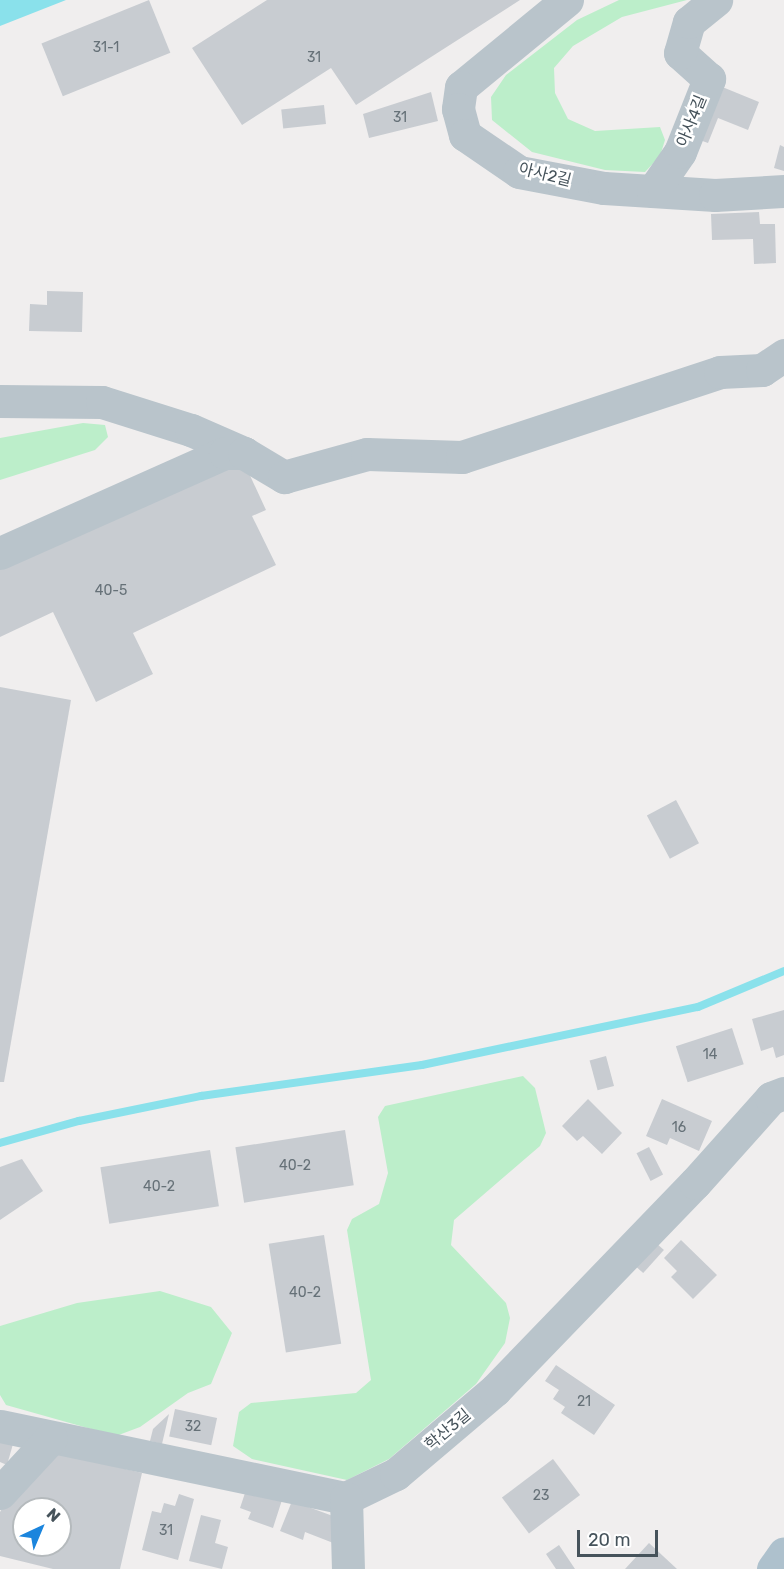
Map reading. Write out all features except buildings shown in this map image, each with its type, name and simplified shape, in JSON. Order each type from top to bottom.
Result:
[{"type":"main road","points":[[773,1569],[784,1553]]},
{"type":"street","name":"아사2길","points":[[567,0],[461,87],[458,109],[465,135],[519,172],[604,188],[715,195],[784,191]]},
{"type":"street","name":"아사4길","points":[[653,191],[680,152],[710,79],[680,53],[689,22],[716,0]]},
{"type":"street","points":[[0,401],[102,402],[191,430],[244,453],[284,477],[367,454],[462,457],[720,372],[762,370],[784,355]]},
{"type":"street","points":[[0,553],[225,453],[244,453]]},
{"type":"street","name":"학산3길","points":[[346,1498],[396,1474],[495,1390],[695,1184],[771,1098],[784,1093]]},
{"type":"street","points":[[0,1426],[346,1498],[348,1569]]},
{"type":"street","points":[[0,1493],[51,1438]]},
{"type":"green space","points":[[619,0],[687,0],[622,17],[573,46],[554,68],[555,93],[568,119],[595,131],[660,127],[665,140],[660,156],[645,172],[605,170],[532,152],[492,120],[491,97],[506,75],[577,20]]},
{"type":"green space","points":[[83,423],[105,425],[108,437],[95,450],[0,480],[0,438]]},
{"type":"green space","points":[[523,1076],[535,1088],[546,1133],[540,1146],[454,1220],[451,1245],[506,1303],[510,1318],[505,1343],[476,1384],[389,1459],[347,1480],[252,1459],[233,1446],[239,1412],[251,1403],[356,1393],[371,1380],[347,1230],[352,1219],[379,1204],[388,1173],[378,1117],[385,1106]]},
{"type":"green space","points":[[160,1291],[211,1307],[232,1333],[211,1384],[188,1393],[140,1427],[116,1436],[6,1405],[0,1395],[0,1326],[77,1303]]},
{"type":"water","points":[[0,0],[66,0],[0,26]]},
{"type":"waterway","points":[[0,1143],[79,1121],[201,1096],[422,1065],[698,1007],[784,971]]}]
